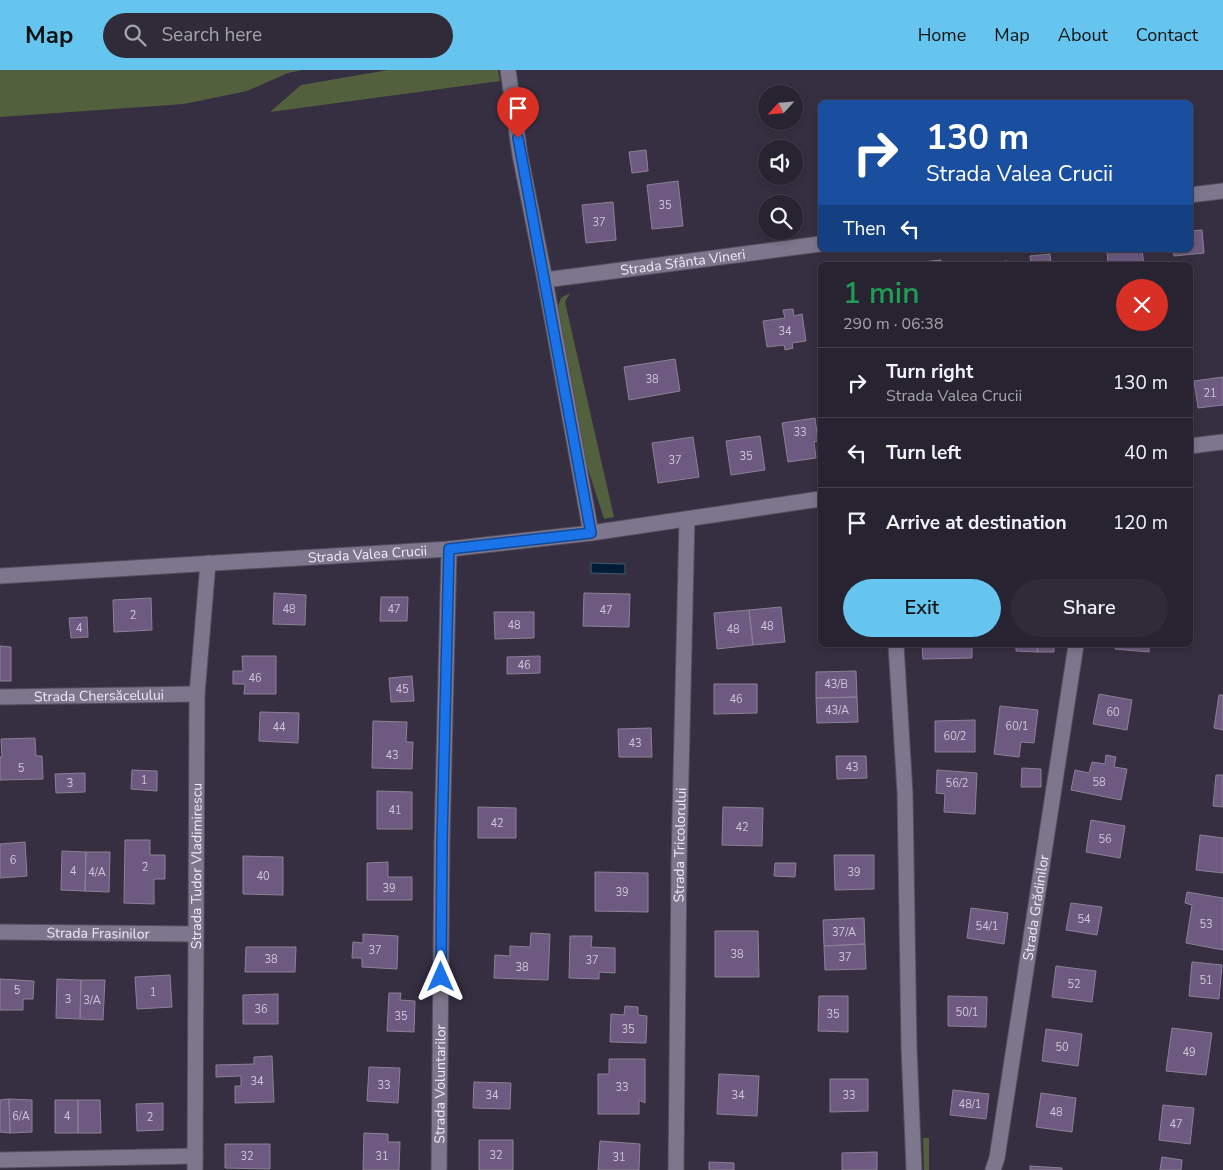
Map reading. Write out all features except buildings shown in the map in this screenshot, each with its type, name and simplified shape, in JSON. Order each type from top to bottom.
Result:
[{"type":"street","points":[[508,70],[520,154],[546,280],[591,533]]},
{"type":"street","points":[[1193,195],[1223,191]]},
{"type":"street","name":"Strada Sfânta Vineri","points":[[546,280],[818,244]]},
{"type":"street","points":[[1193,446],[1223,442]]},
{"type":"street","name":"Strada Valea Crucii","points":[[0,576],[449,549],[591,533],[818,499]]},
{"type":"street","name":"Strada Tricolorului","points":[[676,1170],[679,861],[687,519]]},
{"type":"street","name":"Strada Voluntarilor","points":[[440,1170],[442,842],[449,549]]},
{"type":"street","name":"Strada Tudor Vladimirescu","points":[[195,1163],[197,694],[208,563]]},
{"type":"street","points":[[896,647],[905,793],[909,1047],[914,1170]]},
{"type":"street","name":"Strada Grădinilor","points":[[993,1170],[997,1158],[1076,647]]},
{"type":"street","name":"Strada Chersăcelului","points":[[0,697],[197,694]]},
{"type":"street","name":"Strada Frasinilor","points":[[0,932],[195,934]]},
{"type":"street","points":[[0,1160],[195,1163]]},
{"type":"green space","points":[[0,70],[302,70],[288,73],[247,91],[184,104],[0,117]]},
{"type":"green space","points":[[388,70],[498,70],[500,81],[270,112],[301,85]]},
{"type":"green space","points":[[570,293],[565,302],[614,517],[604,519],[582,450],[557,309],[561,298]]},
{"type":"green space","points":[[923,1138],[929,1138],[929,1170],[924,1170]]},
{"type":"water","points":[[591,563],[625,564],[625,574],[591,573]]},
{"type":"route","points":[[441,977],[442,842],[449,549],[591,533],[546,280],[518,138]]}]
